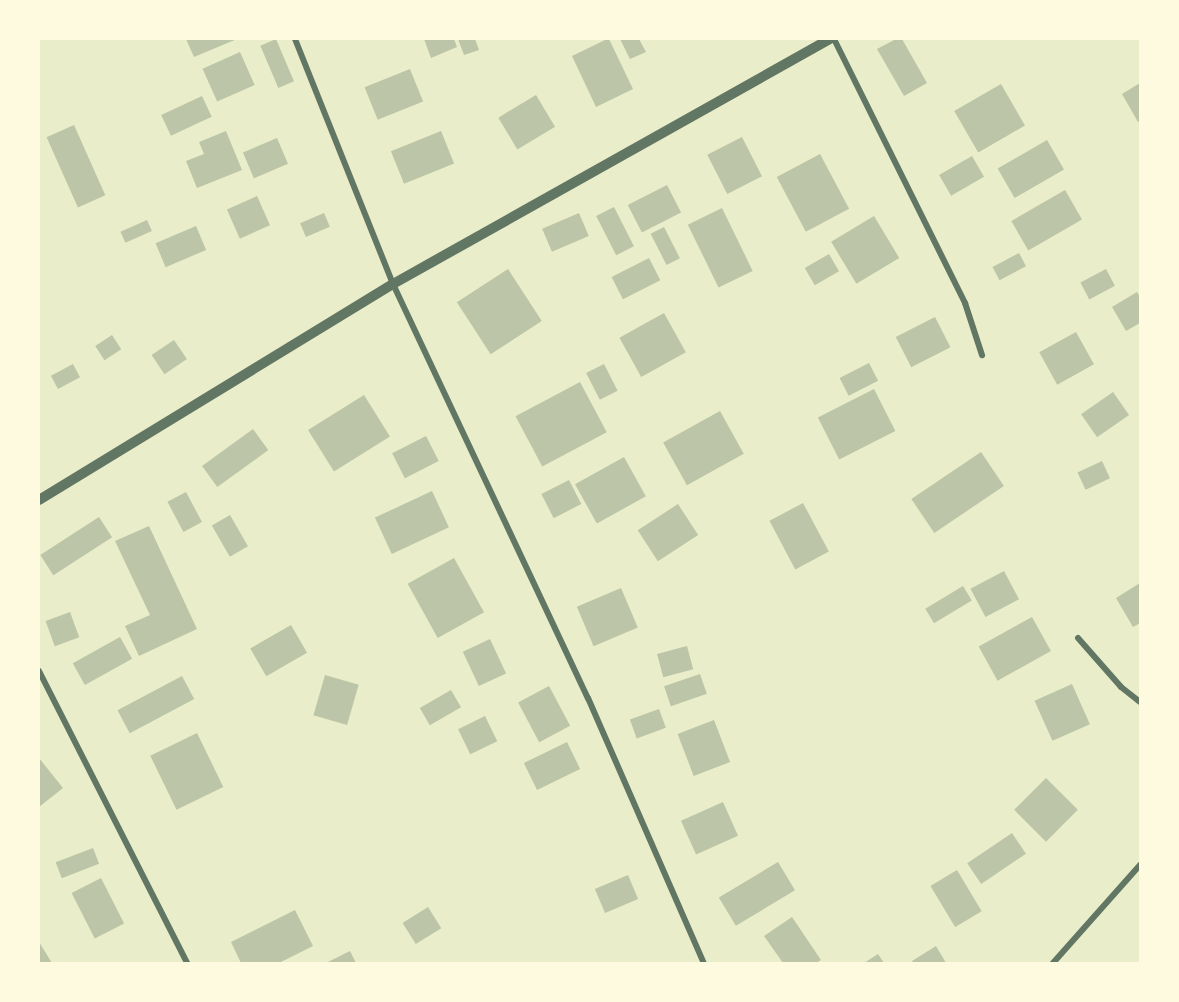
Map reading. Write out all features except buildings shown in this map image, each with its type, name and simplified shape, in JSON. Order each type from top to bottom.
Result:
[{"type":"street","points":[[295,39],[393,284],[584,688],[704,963]]},
{"type":"street","points":[[39,500],[393,284],[832,39],[965,303],[982,355]]},
{"type":"street","points":[[1078,639],[1121,687],[1140,702]]},
{"type":"street","points":[[39,671],[187,963]]},
{"type":"street","points":[[1053,963],[1140,865]]}]
